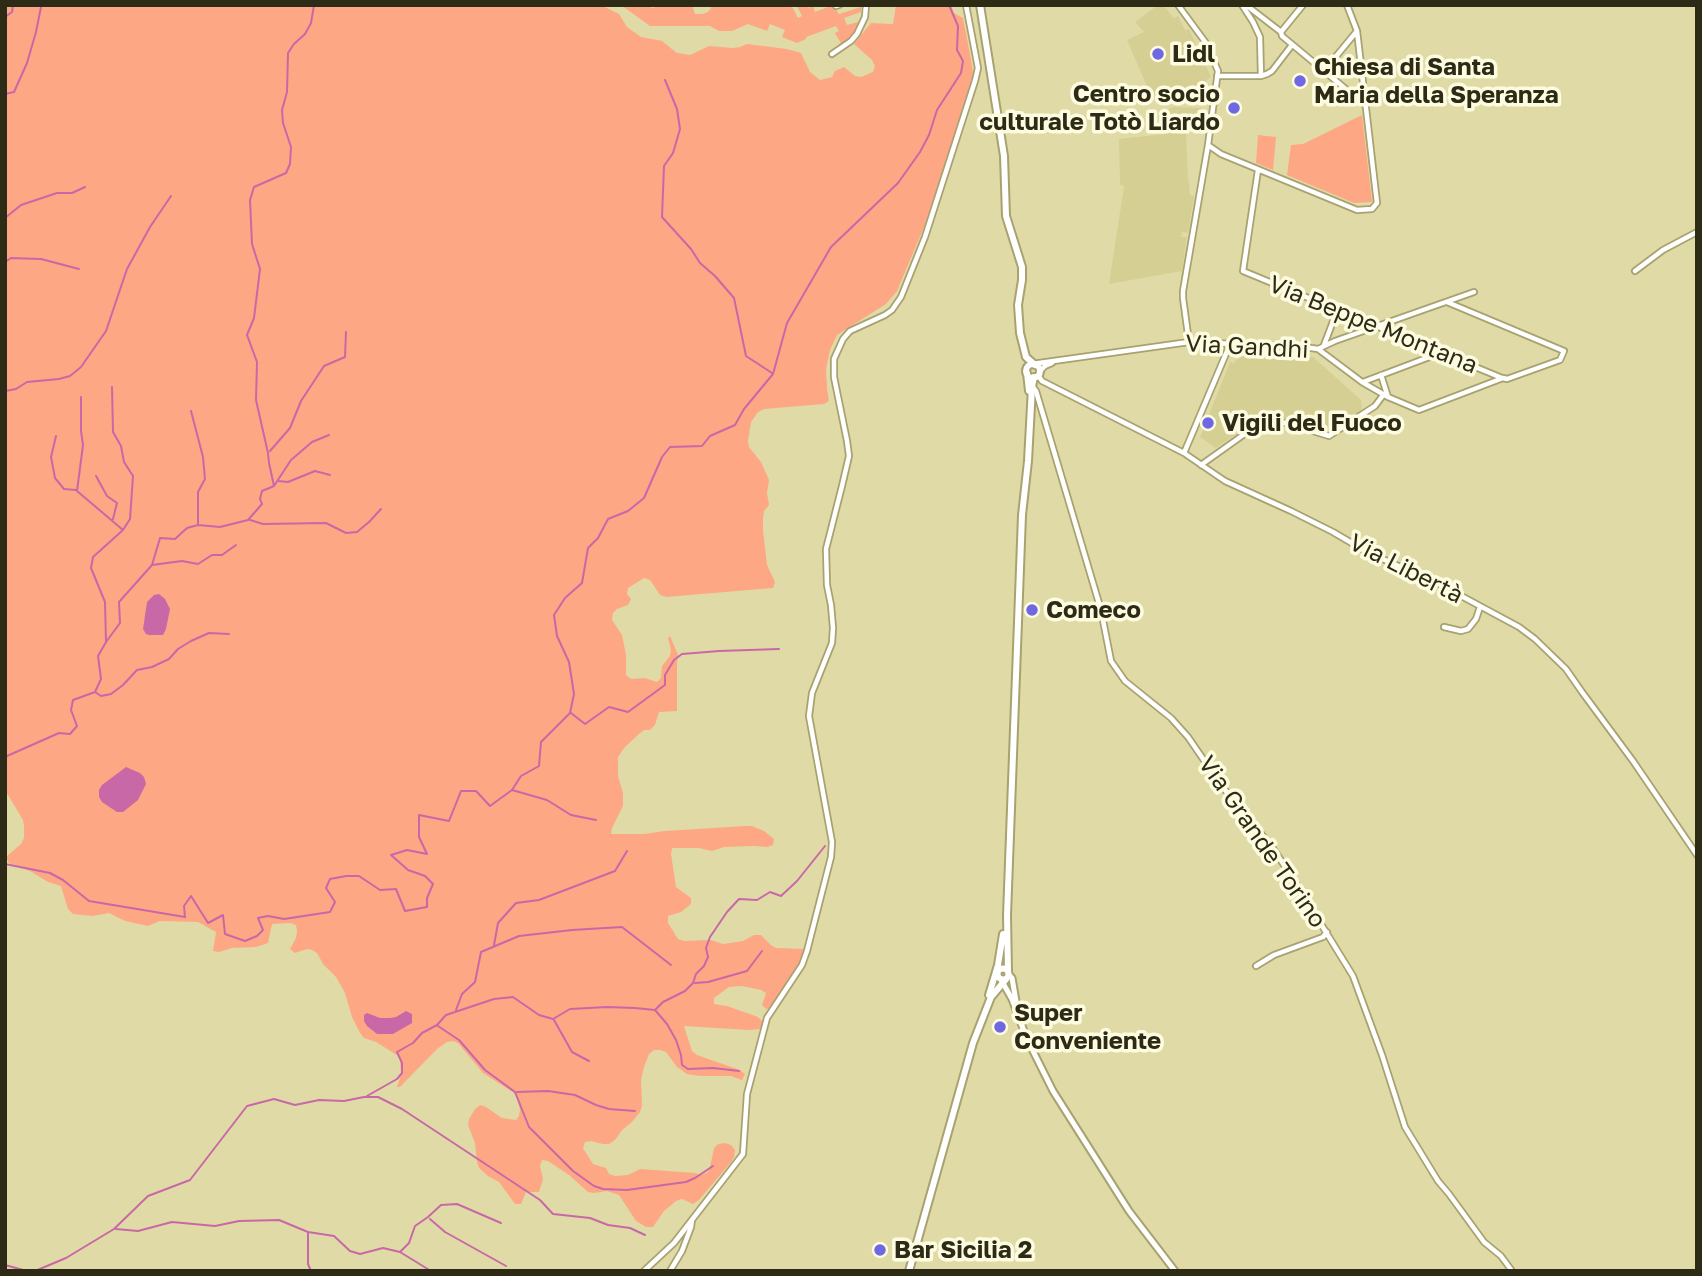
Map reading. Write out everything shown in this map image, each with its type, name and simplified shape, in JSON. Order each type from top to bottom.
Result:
[{"type":"main road","points":[[980,5],[1004,156],[1006,216],[1022,267],[1018,305],[1020,348],[1027,372],[1031,417]]},
{"type":"main road","points":[[986,1007],[1009,963],[1006,936],[1022,515],[1035,369],[1024,352],[1020,333]]},
{"type":"main road","points":[[1027,372],[1028,367],[1035,369]]},
{"type":"main road","points":[[909,1271],[969,1056],[986,1007],[1003,975],[1007,915]]},
{"type":"street","points":[[832,54],[857,34],[865,17],[866,5]]},
{"type":"street","points":[[644,1271],[674,1244],[743,1154],[747,1094],[767,1018],[802,965],[831,857],[832,842],[808,716],[812,693],[832,643],[826,549],[849,456],[834,377],[835,359],[843,339],[850,331],[892,310],[901,297],[925,237],[978,68],[966,5]]},
{"type":"street","points":[[1178,5],[1206,43],[1217,66],[1208,145],[1183,291],[1189,342]]},
{"type":"street","points":[[1244,5],[1260,37],[1261,76]]},
{"type":"street","points":[[1244,5],[1281,32],[1292,45],[1366,106]]},
{"type":"street","points":[[1281,32],[1303,5]]},
{"type":"street","points":[[1208,145],[1221,154],[1357,211],[1372,209],[1377,203],[1357,31],[1347,5]]},
{"type":"street","points":[[1324,71],[1357,31]]},
{"type":"street","points":[[1217,76],[1261,76],[1272,71],[1292,45]]},
{"type":"street","name":"Via Beppe Montana","points":[[1258,169],[1243,271],[1503,379]]},
{"type":"street","points":[[1635,271],[1663,250],[1697,232]]},
{"type":"street","points":[[1318,349],[1475,292]]},
{"type":"street","points":[[1447,302],[1563,351],[1560,360],[1503,379]]},
{"type":"street","points":[[1323,346],[1338,310]]},
{"type":"street","name":"Via Gandhi","points":[[1060,361],[1189,342],[1231,342],[1318,349],[1362,382],[1419,410],[1503,379]]},
{"type":"street","points":[[1184,453],[1231,342]]},
{"type":"street","points":[[1362,382],[1441,353]]},
{"type":"street","points":[[1035,369],[1060,361]]},
{"type":"street","points":[[1035,369],[1060,361]]},
{"type":"street","name":"Via Libertà","points":[[1035,369],[1042,381],[1184,453],[1225,481],[1291,510],[1367,552],[1439,584],[1519,627],[1566,669],[1697,855]]},
{"type":"street","points":[[1201,465],[1260,423],[1287,423],[1329,436],[1386,396],[1381,375]]},
{"type":"street","name":"Via Grande Torino","points":[[1032,386],[1041,407],[1105,625],[1111,661],[1125,681],[1171,718],[1188,737],[1221,785],[1272,847],[1353,976],[1405,1127],[1438,1181],[1484,1242],[1501,1256],[1512,1271]]},
{"type":"street","points":[[1032,403],[1036,402],[1041,407]]},
{"type":"street","points":[[1444,627],[1461,631],[1468,629],[1476,619],[1480,607]]},
{"type":"street","points":[[1256,966],[1274,955],[1323,937],[1327,932]]},
{"type":"street","points":[[1003,975],[1017,1011]]},
{"type":"street","points":[[1003,975],[1027,1039],[1052,1091],[1129,1211],[1175,1271]]},
{"type":"street","points":[[996,989],[1007,990]]},
{"type":"street","points":[[670,1271],[684,1245],[692,1219]]},
{"type":"shaded area","points":[[5,5],[601,5],[619,14],[627,27],[641,37],[662,41],[677,53],[690,55],[709,46],[733,48],[747,44],[787,49],[801,53],[810,72],[820,80],[832,77],[835,71],[844,67],[855,76],[861,77],[873,72],[875,66],[872,60],[854,44],[871,23],[893,24],[896,5],[951,5],[954,13],[963,18],[973,74],[924,227],[897,291],[886,304],[837,335],[826,369],[829,401],[824,404],[764,409],[758,412],[751,422],[749,447],[761,462],[769,480],[769,505],[764,511],[763,530],[767,565],[775,582],[773,588],[666,597],[660,595],[650,580],[644,578],[628,588],[627,594],[631,599],[628,605],[613,613],[612,620],[622,635],[626,675],[631,679],[645,678],[657,682],[661,678],[662,666],[670,656],[670,636],[678,655],[677,711],[659,712],[655,725],[639,734],[618,757],[623,806],[611,834],[745,826],[764,831],[774,839],[773,845],[724,847],[712,851],[672,848],[676,887],[691,898],[691,904],[681,912],[668,916],[668,923],[678,939],[684,941],[711,940],[723,944],[761,935],[776,948],[804,949],[800,963],[772,1008],[766,1009],[762,1005],[766,993],[742,986],[729,987],[714,998],[714,1004],[758,1017],[763,1022],[760,1029],[684,1026],[692,1051],[740,1070],[745,1074],[742,1080],[731,1076],[687,1074],[677,1067],[666,1052],[654,1050],[649,1054],[641,1080],[640,1112],[609,1144],[585,1142],[583,1148],[593,1164],[606,1168],[609,1174],[615,1176],[628,1175],[640,1169],[701,1175],[708,1172],[714,1148],[718,1144],[731,1145],[735,1150],[731,1162],[699,1200],[693,1204],[682,1199],[676,1201],[664,1211],[653,1227],[646,1227],[636,1221],[619,1195],[607,1191],[588,1192],[569,1175],[542,1160],[540,1166],[543,1179],[539,1192],[526,1192],[521,1204],[515,1204],[499,1182],[479,1168],[475,1143],[468,1125],[475,1109],[480,1105],[502,1118],[516,1120],[520,1110],[514,1093],[483,1073],[458,1043],[453,1041],[437,1049],[397,1087],[401,1075],[400,1057],[364,1038],[360,1033],[345,993],[317,953],[307,949],[295,953],[290,949],[296,938],[296,925],[272,924],[268,943],[256,947],[213,951],[216,932],[198,922],[160,921],[148,926],[125,921],[109,913],[92,916],[73,914],[68,909],[61,886],[9,863],[6,857],[21,844],[24,826],[5,790]]},
{"type":"shaded area","points":[[621,5],[653,8],[659,5],[692,5],[695,14],[702,14],[708,12],[713,5],[786,5],[793,8],[798,18],[802,16],[797,6],[801,5],[807,5],[809,8],[813,6],[815,12],[833,5],[839,14],[861,7],[861,12],[844,18],[847,25],[861,23],[856,34],[842,45],[835,33],[839,31],[836,26],[797,43],[782,37],[785,30],[770,24],[767,31],[748,24],[732,31],[719,31],[710,26],[650,26]]},
{"type":"shaded area","points":[[1158,5],[1163,5],[1174,18],[1178,16],[1185,30],[1189,29],[1211,77],[1206,80],[1209,92],[1152,98],[1127,40],[1144,32],[1135,22]]},
{"type":"shaded area","points":[[1172,107],[1201,108],[1206,118],[1204,127],[1186,132],[1188,180],[1190,195],[1194,196],[1188,233],[1182,232],[1181,237],[1187,237],[1182,271],[1109,284],[1124,186],[1120,185],[1119,139],[1166,134],[1166,111]]},
{"type":"shaded area","points":[[1362,115],[1372,202],[1354,203],[1287,175],[1291,145],[1303,144]]},
{"type":"shaded area","points":[[1258,135],[1276,137],[1273,170],[1256,163]]},
{"type":"shaded area","points":[[1248,351],[1313,357],[1361,400],[1362,412],[1344,424],[1341,420],[1335,424],[1337,428],[1330,433],[1325,425],[1319,422],[1261,417],[1216,448],[1200,437],[1230,362],[1234,363]]},
{"type":"shaded area","points":[[159,594],[170,609],[166,629],[163,635],[149,635],[143,629],[147,602]]},
{"type":"shaded area","points":[[126,767],[140,773],[146,784],[138,800],[123,812],[117,812],[102,802],[99,790]]},
{"type":"shaded area","points":[[406,1011],[412,1014],[412,1023],[393,1034],[377,1034],[364,1021],[364,1015],[367,1013],[380,1018],[390,1018]]},
{"type":"waterway","points":[[5,17],[12,12],[13,5]]},
{"type":"waterway","points":[[274,486],[256,400],[257,362],[247,335],[254,318],[260,269],[252,244],[250,200],[254,187],[286,173],[290,164],[291,147],[283,123],[282,110],[287,92],[288,53],[311,23],[314,5]]},
{"type":"waterway","points":[[5,864],[50,873],[89,901],[185,917],[184,906],[191,896],[208,923],[223,915],[225,934],[245,941],[263,930],[258,918],[268,916],[284,919],[330,912],[335,902],[326,888],[330,879],[346,876],[359,876],[380,890],[396,889],[405,911],[427,907],[427,898],[433,884],[425,876],[408,870],[391,855],[407,850],[427,854],[419,837],[419,815],[449,821],[461,791],[476,791],[490,806],[512,790],[521,776],[539,766],[541,742],[570,713],[574,694],[569,662],[557,636],[554,615],[565,598],[582,583],[588,548],[598,538],[608,519],[628,511],[644,498],[662,457],[670,447],[702,446],[710,436],[735,425],[744,409],[773,374],[787,323],[831,247],[898,183],[920,152],[937,110],[961,73],[963,61],[957,50],[958,26],[949,5]]},
{"type":"waterway","points":[[5,94],[14,92],[27,63],[41,7]]},
{"type":"waterway","points":[[665,80],[677,109],[680,129],[673,153],[664,166],[662,217],[700,263],[734,298],[746,356],[772,373]]},
{"type":"waterway","points":[[5,218],[21,205],[57,193],[72,193],[85,187]]},
{"type":"waterway","points":[[5,391],[16,389],[27,382],[70,376],[81,367],[106,331],[127,269],[171,196]]},
{"type":"waterway","points":[[5,262],[11,258],[41,259],[79,269]]},
{"type":"waterway","points":[[270,451],[290,428],[301,401],[324,366],[345,357],[346,332]]},
{"type":"waterway","points":[[5,758],[59,733],[70,734],[77,726],[71,710],[73,700],[95,692],[101,679],[98,656],[106,642],[105,602],[91,568],[93,557],[123,530],[130,519],[133,476],[124,462],[121,446],[113,432],[112,387]]},
{"type":"waterway","points":[[81,397],[83,445],[77,491],[123,530]]},
{"type":"waterway","points":[[191,411],[203,457],[205,479],[198,492],[198,525]]},
{"type":"waterway","points":[[106,642],[120,623],[119,602],[152,565],[160,538],[175,539],[187,528],[198,525],[220,527],[248,520],[262,504],[262,491],[274,486],[291,460],[312,442],[329,435]]},
{"type":"waterway","points":[[56,436],[51,457],[55,478],[64,489],[76,490]]},
{"type":"waterway","points":[[278,481],[288,482],[315,471],[330,475]]},
{"type":"waterway","points":[[96,476],[107,496],[117,503],[113,519]]},
{"type":"waterway","points":[[250,520],[263,524],[326,523],[346,533],[357,532],[381,509]]},
{"type":"waterway","points":[[152,565],[182,561],[198,564],[212,555],[222,555],[236,545]]},
{"type":"waterway","points":[[95,692],[101,696],[111,694],[137,670],[169,659],[178,649],[209,633],[229,634]]},
{"type":"waterway","points":[[571,713],[585,724],[609,707],[628,712],[665,685],[665,675],[674,660],[682,654],[779,649]]},
{"type":"waterway","points":[[512,790],[547,800],[571,815],[596,820]]},
{"type":"waterway","points":[[655,1010],[693,983],[708,957],[706,948],[710,937],[739,899],[757,900],[770,892],[781,896],[797,881],[825,846]]},
{"type":"waterway","points":[[494,945],[498,923],[516,903],[539,900],[615,871],[627,851]]},
{"type":"waterway","points":[[456,1010],[462,994],[475,982],[481,952],[519,936],[622,927],[671,965]]},
{"type":"waterway","points":[[695,983],[747,971],[762,951]]},
{"type":"waterway","points":[[367,1096],[397,1079],[402,1073],[402,1063],[397,1052],[437,1025],[446,1015],[494,999],[513,997],[539,1015],[553,1019],[570,1009],[607,1007],[655,1010],[676,1040],[682,1065],[688,1069],[739,1071]]},
{"type":"waterway","points":[[554,1020],[572,1052],[589,1061]]},
{"type":"waterway","points":[[438,1026],[459,1040],[485,1070],[515,1092],[529,1127],[573,1171],[594,1186],[627,1190],[686,1182],[713,1166]]},
{"type":"waterway","points":[[517,1092],[548,1091],[575,1095],[609,1109],[635,1111]]},
{"type":"waterway","points":[[35,1271],[66,1258],[114,1229],[148,1196],[190,1180],[247,1106],[274,1099],[295,1105],[319,1100],[344,1101],[378,1097],[402,1109],[540,1200],[553,1214],[590,1218],[608,1225],[630,1228],[645,1235]]},
{"type":"waterway","points":[[400,1252],[409,1243],[415,1226],[441,1205],[457,1204],[501,1223]]},
{"type":"waterway","points":[[430,1219],[445,1232],[506,1266]]},
{"type":"waterway","points":[[116,1229],[138,1231],[172,1222],[215,1226],[239,1221],[279,1220],[308,1232],[334,1236],[350,1251],[360,1254],[383,1248],[400,1252],[431,1271]]},
{"type":"waterway","points":[[308,1232],[308,1264],[311,1271]]},
{"type":"waterway","points":[[5,1265],[27,1271]]},
{"type":"place","name":"Lidl","points":[[1158,54]]},
{"type":"place","name":"Chiesa di Santa Maria della Speranza","points":[[1300,81]]},
{"type":"place","name":"Centro socio culturale Totò Liardo","points":[[1234,108]]},
{"type":"place","name":"Vigili del Fuoco","points":[[1208,423]]},
{"type":"place","name":"Comeco","points":[[1032,610]]},
{"type":"place","name":"Super Conveniente","points":[[1000,1027]]},
{"type":"place","name":"Bar Sicilia 2","points":[[880,1250]]}]
